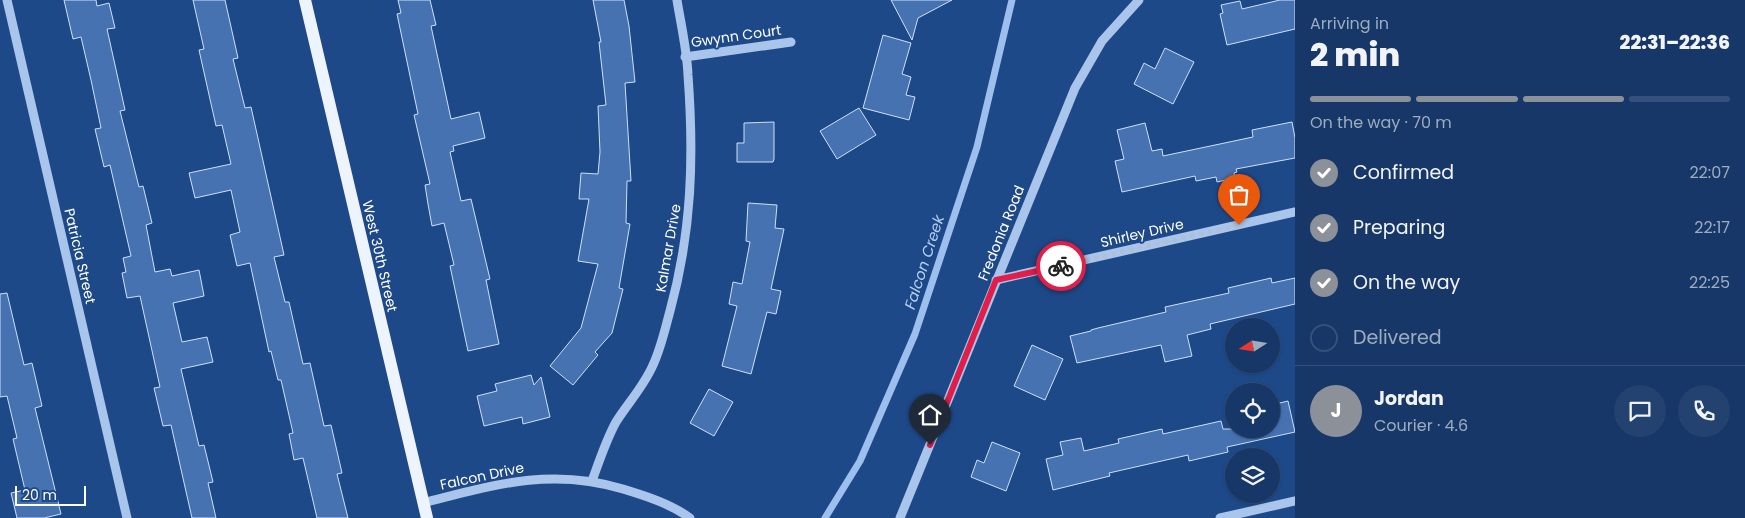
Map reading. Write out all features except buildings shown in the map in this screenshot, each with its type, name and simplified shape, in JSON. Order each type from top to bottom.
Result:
[{"type":"main road","name":"West 30th Street","points":[[305,0],[427,518]]},
{"type":"street","name":"Patricia Street","points":[[7,0],[127,518]]},
{"type":"street","name":"Kalmar Drive","points":[[592,482],[604,446],[616,422],[643,384],[658,353],[679,277],[688,222],[691,184],[688,73],[677,0]]},
{"type":"street","name":"Fredonia Road","points":[[900,518],[1080,78],[1102,41],[1139,0]]},
{"type":"street","name":"Gwynn Court","points":[[685,57],[791,42]]},
{"type":"street","name":"Shirley Drive","points":[[996,280],[1295,212]]},
{"type":"street","name":"Falcon Drive","points":[[423,503],[517,481],[561,479],[592,482],[636,492],[666,504],[690,518]]},
{"type":"street","points":[[1220,518],[1295,501]]},
{"type":"waterway","name":"Falcon Creek","points":[[825,518],[860,461],[915,334],[977,147],[1012,0]]},
{"type":"way so far","points":[[1061,266],[1239,225]]},
{"type":"route","points":[[930,445],[996,280],[1061,266]]}]
